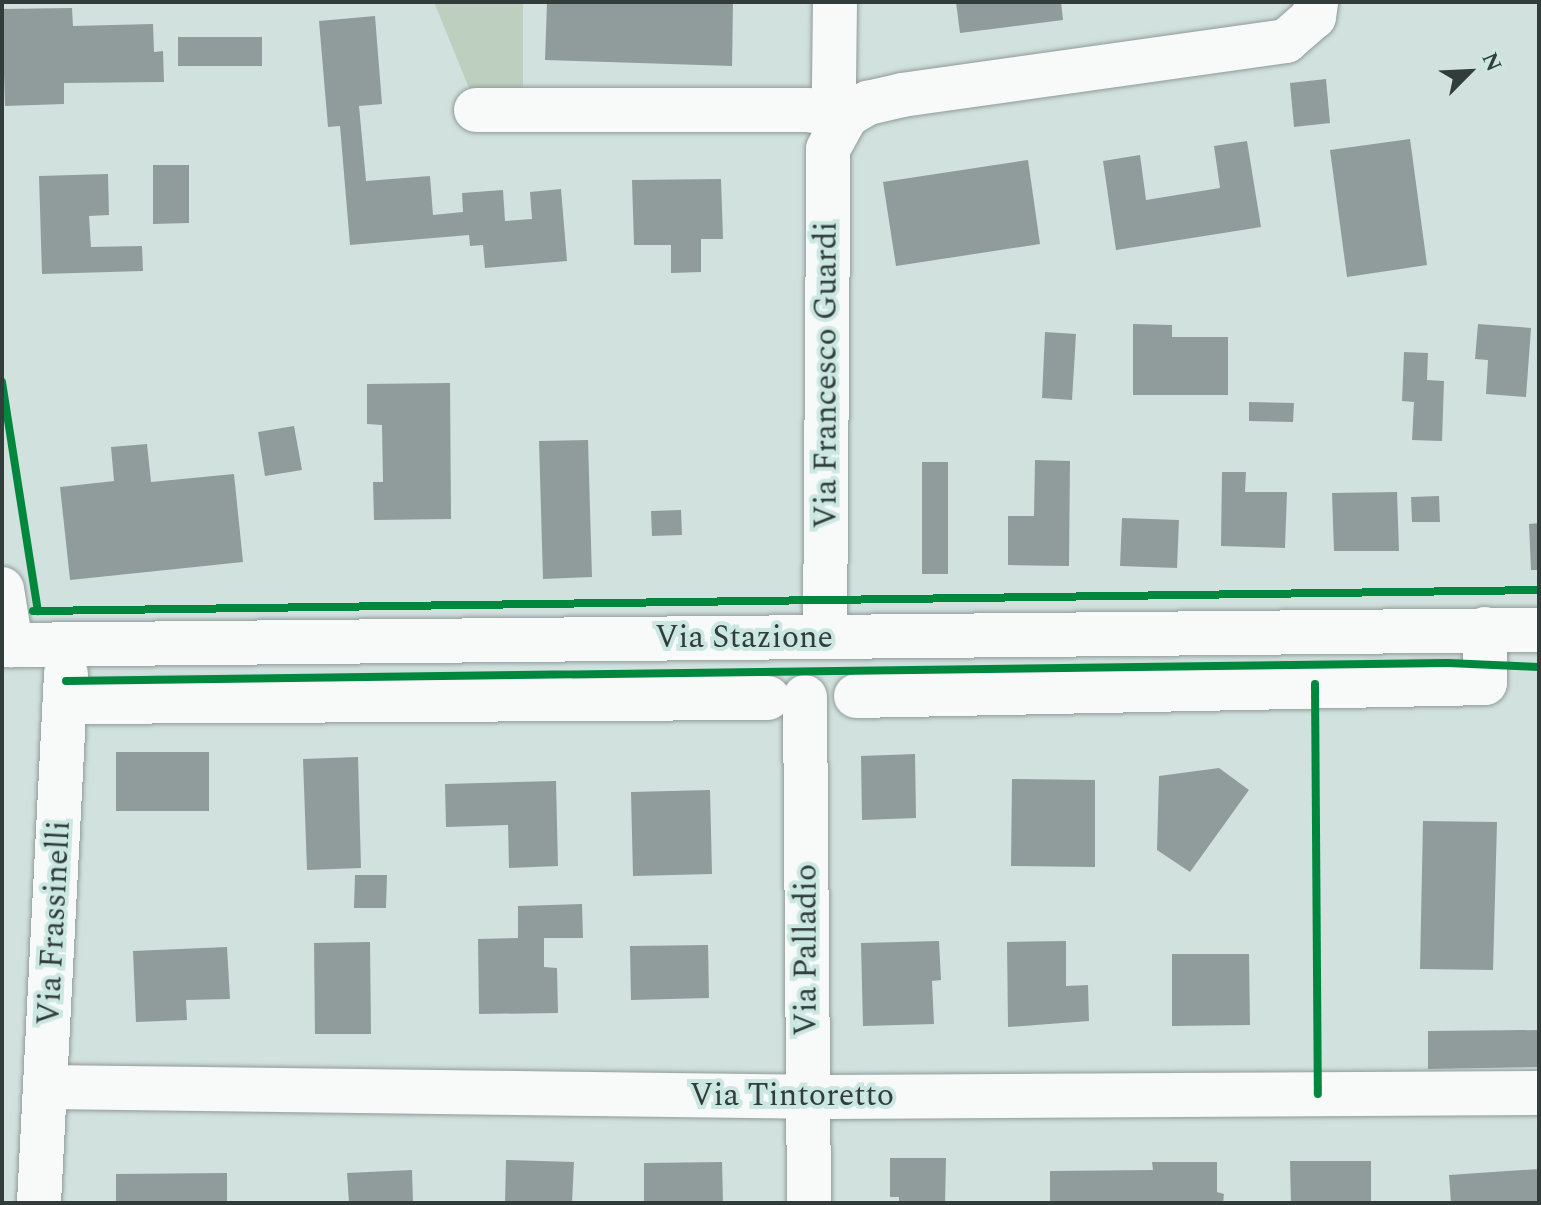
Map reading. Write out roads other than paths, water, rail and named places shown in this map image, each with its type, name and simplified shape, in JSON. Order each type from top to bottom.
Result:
[{"type":"street","points":[[835,2],[834,88],[846,116]]},
{"type":"street","points":[[476,110],[808,110],[846,116],[868,103],[902,95],[1286,41],[1314,17],[1316,2]]},
{"type":"street","name":"Via Francesco Guardi","points":[[846,116],[828,149],[841,637],[856,696]]},
{"type":"street","points":[[2,589],[6,645]]},
{"type":"street","name":"Via Stazione","points":[[66,702],[787,697],[1485,683],[1485,629]]},
{"type":"street","name":"Via Stazione","points":[[6,645],[1539,630]]},
{"type":"street","name":"Via Palladio","points":[[767,637],[787,697],[808,1097],[809,1203]]},
{"type":"street","name":"Via Frassinelli","points":[[39,1203],[66,702],[66,644]]},
{"type":"street","name":"Via Tintoretto","points":[[46,1087],[808,1097],[1539,1093]]}]
